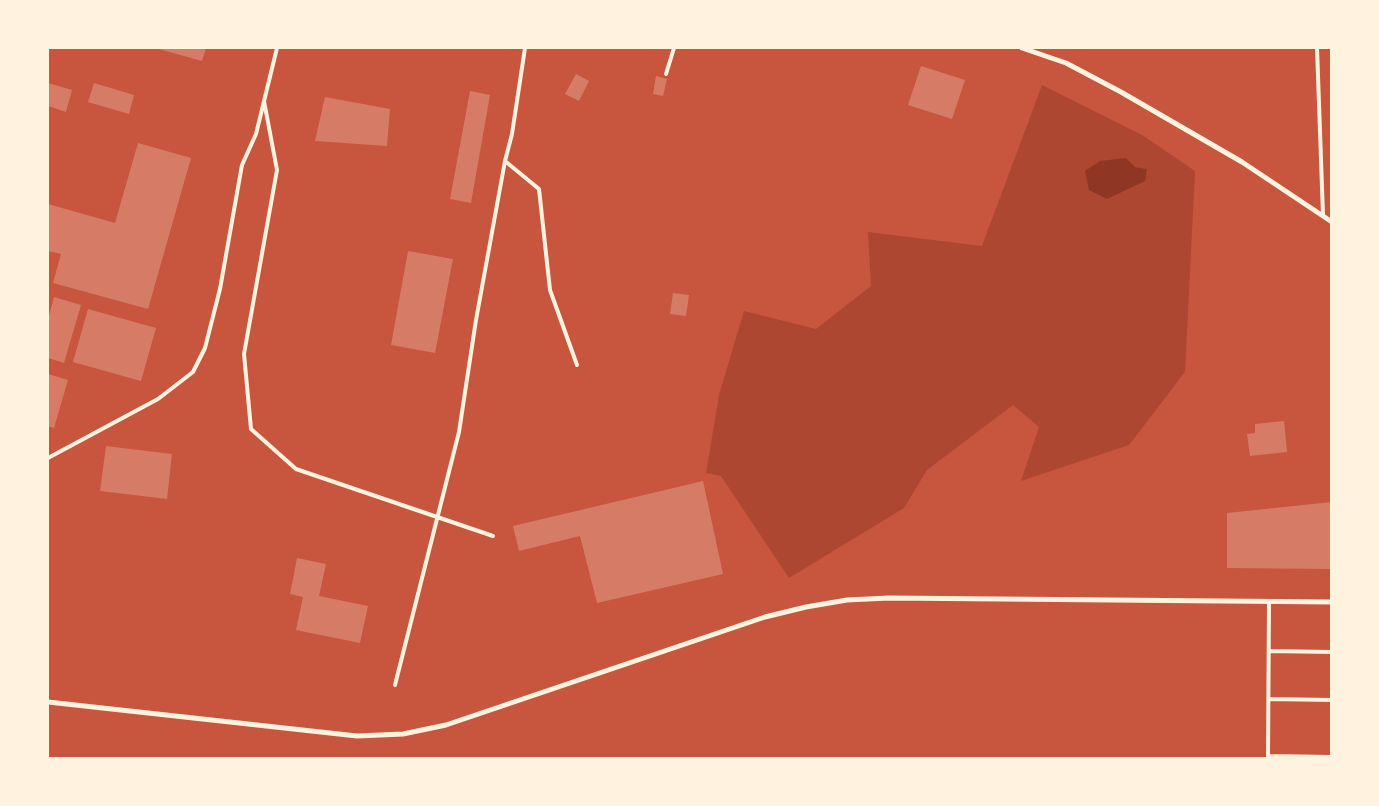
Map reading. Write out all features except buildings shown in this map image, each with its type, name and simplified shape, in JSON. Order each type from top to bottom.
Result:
[{"type":"street","points":[[1022,48],[1066,63],[1121,92],[1242,162],[1332,222]]},
{"type":"street","points":[[48,702],[357,736],[403,734],[446,725],[765,617],[831,603],[889,598],[1332,602]]},
{"type":"lane","points":[[48,458],[158,399],[193,372],[205,348],[220,289],[242,165],[256,134],[277,48]]},
{"type":"lane","points":[[395,685],[459,432],[476,320],[505,161],[512,134],[525,48]]},
{"type":"lane","points":[[666,74],[674,48]]},
{"type":"lane","points":[[1317,48],[1322,215]]},
{"type":"lane","points":[[264,101],[277,170],[244,354],[251,429],[296,469],[493,536]]},
{"type":"lane","points":[[505,161],[539,189],[550,290],[577,365]]},
{"type":"lane","points":[[1268,756],[1269,601]]},
{"type":"lane","points":[[1269,651],[1332,652]]},
{"type":"lane","points":[[1269,699],[1332,700]]},
{"type":"lane","points":[[1261,758],[1268,756],[1332,757]]},
{"type":"shaded area","points":[[1042,85],[1142,135],[1195,171],[1185,372],[1129,445],[1021,481],[1039,427],[1013,405],[927,470],[904,508],[789,578],[721,476],[706,473],[719,395],[744,311],[816,329],[871,286],[868,232],[982,246]],"holes":[[[1135,167],[1147,169],[1089,190]]]},
{"type":"shaded area","points":[[1126,158],[1135,167],[1147,169],[1145,181],[1107,199],[1089,190],[1085,171],[1100,161]]}]
